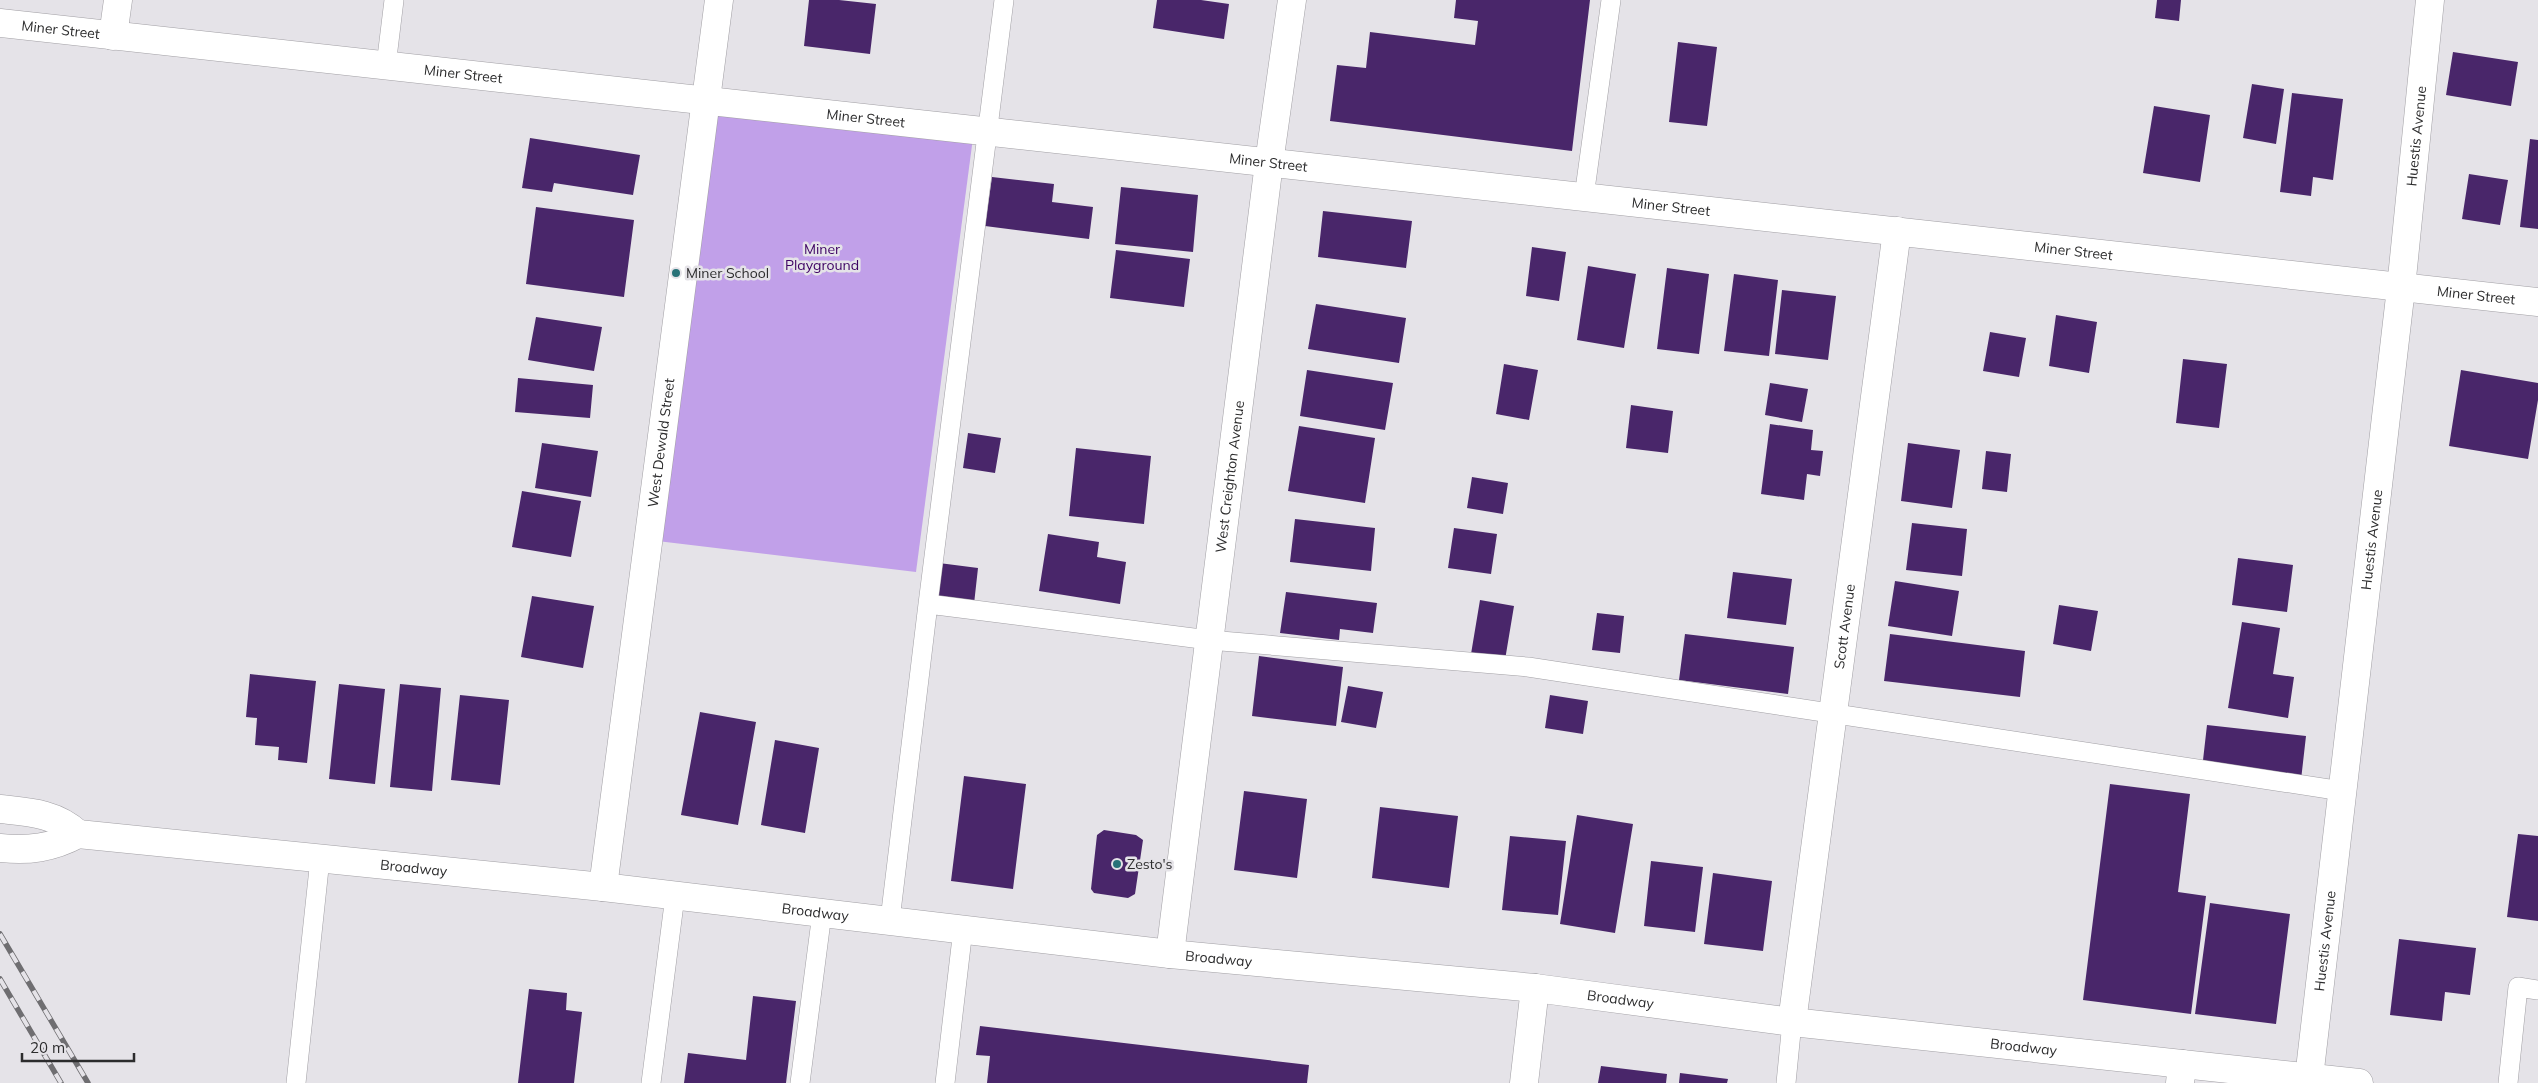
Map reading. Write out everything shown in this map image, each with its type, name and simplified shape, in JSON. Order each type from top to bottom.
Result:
[{"type":"street","points":[[113,36],[118,0]]},
{"type":"street","name":"West Dewald Street","points":[[603,887],[719,0]]},
{"type":"street","name":"West Creighton Avenue","points":[[1170,954],[1269,163],[1292,0]]},
{"type":"street","name":"Huestis Avenue","points":[[2309,1078],[2401,288],[2430,0]]},
{"type":"street","name":"Miner Street","points":[[0,23],[2538,302]]},
{"type":"street","name":"Scott Avenue","points":[[1792,1022],[1897,231]]},
{"type":"street","name":"Broadway","points":[[0,809],[52,817],[68,825],[78,834],[603,887],[1170,954],[1535,988],[2181,1074],[2309,1078],[2359,1083]]},
{"type":"street","points":[[0,848],[36,849],[60,844],[78,834]]},
{"type":"street","points":[[1524,1083],[1535,988]]},
{"type":"lane","points":[[386,66],[394,0]]},
{"type":"lane","points":[[890,920],[986,132],[1004,0]]},
{"type":"lane","points":[[1584,197],[1611,0]]},
{"type":"lane","points":[[928,604],[1209,640],[1528,667],[2342,792]]},
{"type":"lane","points":[[296,1083],[320,859]]},
{"type":"lane","points":[[651,1083],[675,896]]},
{"type":"lane","points":[[800,1083],[822,913]]},
{"type":"lane","points":[[945,1083],[963,929]]},
{"type":"lane","points":[[2508,1083],[2518,987],[2538,990]]},
{"type":"lane","points":[[1786,1083],[1792,1022]]},
{"type":"green space","name":"Miner Playground","points":[[706,101],[974,130],[916,572],[649,540]]},
{"type":"building","points":[[809,0],[839,0],[876,4],[870,54],[804,46]]},
{"type":"building","points":[[1157,0],[1201,0],[1229,4],[1224,39],[1153,28]]},
{"type":"building","points":[[1456,0],[1590,0],[1572,151],[1330,121],[1337,65],[1366,68],[1370,32],[1475,45],[1478,21],[1454,18]]},
{"type":"building","points":[[2157,0],[2181,0],[2179,21],[2155,18]]},
{"type":"building","points":[[1678,42],[1717,47],[1707,126],[1669,122]]},
{"type":"building","points":[[2453,52],[2518,62],[2511,106],[2446,95]]},
{"type":"building","points":[[2252,84],[2284,89],[2276,144],[2243,138]]},
{"type":"building","points":[[2292,93],[2343,99],[2333,180],[2313,177],[2311,196],[2280,192]]},
{"type":"building","points":[[2154,106],[2210,115],[2200,182],[2143,173]]},
{"type":"building","points":[[530,138],[640,155],[633,195],[554,183],[552,192],[522,188]]},
{"type":"building","points":[[2530,139],[2538,140],[2538,229],[2520,227]]},
{"type":"building","points":[[2469,174],[2508,180],[2500,225],[2462,219]]},
{"type":"building","points":[[992,177],[1054,184],[1052,202],[1093,207],[1089,239],[985,226]]},
{"type":"building","points":[[1121,187],[1198,195],[1193,252],[1115,244]]},
{"type":"building","points":[[536,207],[634,220],[624,297],[526,284]]},
{"type":"building","points":[[1323,211],[1412,221],[1406,268],[1318,257]]},
{"type":"building","points":[[1532,247],[1566,252],[1559,301],[1526,296]]},
{"type":"building","points":[[1116,250],[1190,259],[1184,307],[1110,298]]},
{"type":"building","points":[[1588,266],[1636,274],[1624,348],[1577,340]]},
{"type":"building","points":[[1667,268],[1709,274],[1699,354],[1657,349]]},
{"type":"building","points":[[1734,274],[1778,280],[1769,356],[1724,351]]},
{"type":"building","points":[[1782,290],[1836,296],[1828,360],[1775,354]]},
{"type":"building","points":[[1316,304],[1406,318],[1399,363],[1308,349]]},
{"type":"building","points":[[2056,315],[2097,322],[2089,373],[2049,366]]},
{"type":"building","points":[[536,317],[602,327],[594,371],[528,360]]},
{"type":"building","points":[[1990,332],[2026,338],[2019,377],[1983,371]]},
{"type":"building","points":[[2183,359],[2227,364],[2219,428],[2176,423]]},
{"type":"building","points":[[1504,364],[1538,370],[1529,420],[1496,414]]},
{"type":"building","points":[[1307,370],[1393,383],[1385,430],[1300,416]]},
{"type":"building","points":[[2461,370],[2538,383],[2538,400],[2528,459],[2449,446]]},
{"type":"building","points":[[518,378],[593,385],[590,418],[515,412]]},
{"type":"building","points":[[1770,383],[1808,389],[1802,422],[1765,415]]},
{"type":"building","points":[[1631,405],[1673,411],[1668,453],[1626,448]]},
{"type":"building","points":[[1770,424],[1813,430],[1811,450],[1823,451],[1820,476],[1807,474],[1804,500],[1761,494]]},
{"type":"building","points":[[1299,426],[1375,438],[1365,503],[1288,491]]},
{"type":"building","points":[[968,433],[1001,438],[995,473],[963,468]]},
{"type":"building","points":[[542,443],[598,451],[591,497],[535,488]]},
{"type":"building","points":[[1908,443],[1960,450],[1952,508],[1901,501]]},
{"type":"building","points":[[1076,448],[1151,456],[1144,524],[1069,516]]},
{"type":"building","points":[[1986,451],[2011,454],[2007,492],[1982,489]]},
{"type":"building","points":[[1472,477],[1508,483],[1503,514],[1467,508]]},
{"type":"building","points":[[522,491],[581,501],[571,557],[512,547]]},
{"type":"building","points":[[1295,519],[1375,528],[1371,571],[1290,562]]},
{"type":"building","points":[[1912,523],[1967,529],[1962,576],[1906,570]]},
{"type":"building","points":[[1454,528],[1497,534],[1491,574],[1448,568]]},
{"type":"building","points":[[1048,534],[1099,542],[1097,557],[1126,562],[1120,604],[1039,591]]},
{"type":"building","points":[[2238,558],[2293,565],[2287,612],[2232,605]]},
{"type":"building","points":[[939,563],[978,568],[974,604],[934,599]]},
{"type":"building","points":[[1733,572],[1792,579],[1786,625],[1727,618]]},
{"type":"building","points":[[1895,581],[1959,591],[1952,636],[1888,626]]},
{"type":"building","points":[[1286,592],[1377,603],[1373,633],[1340,629],[1339,640],[1280,633]]},
{"type":"building","points":[[532,596],[594,606],[583,668],[521,657]]},
{"type":"building","points":[[1480,600],[1514,606],[1505,660],[1471,654]]},
{"type":"building","points":[[2059,605],[2098,611],[2091,651],[2053,644]]},
{"type":"building","points":[[1597,613],[1624,616],[1620,653],[1592,650]]},
{"type":"building","points":[[2242,622],[2280,628],[2273,674],[2294,677],[2288,718],[2228,708]]},
{"type":"building","points":[[1685,634],[1794,647],[1788,694],[1679,680]]},
{"type":"building","points":[[1890,634],[2025,651],[2020,697],[1884,681]]},
{"type":"building","points":[[1259,656],[1343,667],[1336,726],[1252,716]]},
{"type":"building","points":[[250,674],[316,681],[307,763],[278,760],[279,747],[255,745],[257,718],[246,717]]},
{"type":"building","points":[[339,684],[385,689],[375,784],[329,779]]},
{"type":"building","points":[[400,684],[441,688],[432,791],[390,787]]},
{"type":"building","points":[[1348,686],[1383,692],[1376,728],[1341,722]]},
{"type":"building","points":[[460,695],[509,700],[500,785],[451,780]]},
{"type":"building","points":[[1550,695],[1588,701],[1583,734],[1545,728]]},
{"type":"building","points":[[700,712],[756,722],[738,825],[681,815]]},
{"type":"building","points":[[2207,725],[2306,736],[2301,780],[2202,769]]},
{"type":"building","points":[[775,740],[819,748],[805,833],[761,825]]},
{"type":"building","points":[[964,776],[1026,784],[1013,889],[951,881]]},
{"type":"building","points":[[2110,784],[2190,794],[2178,892],[2206,896],[2191,1014],[2083,1000]]},
{"type":"building","points":[[1244,791],[1307,799],[1297,878],[1234,870]]},
{"type":"building","points":[[1380,807],[1458,816],[1449,888],[1372,878]]},
{"type":"building","points":[[1577,815],[1633,824],[1615,933],[1560,924]]},
{"type":"building","name":"Zesto's","points":[[1104,830],[1136,835],[1143,840],[1135,894],[1128,898],[1094,893],[1091,889],[1097,835]]},
{"type":"building","points":[[2518,834],[2538,836],[2538,921],[2507,917]]},
{"type":"building","points":[[1510,836],[1566,841],[1558,915],[1502,910]]},
{"type":"building","points":[[1651,861],[1703,867],[1695,932],[1644,926]]},
{"type":"building","points":[[1713,873],[1772,881],[1763,951],[1704,944]]},
{"type":"building","points":[[2210,903],[2290,914],[2276,1024],[2195,1014]]},
{"type":"building","points":[[2399,939],[2476,948],[2470,995],[2445,992],[2442,1021],[2390,1015]]},
{"type":"building","points":[[529,989],[567,993],[566,1010],[582,1012],[574,1083],[518,1083]]},
{"type":"building","points":[[753,996],[796,1001],[786,1083],[684,1083],[688,1053],[746,1060]]},
{"type":"building","points":[[980,1026],[1309,1065],[1307,1083],[987,1083],[990,1056],[976,1055]]},
{"type":"building","points":[[1601,1066],[1667,1074],[1666,1083],[1598,1083]]},
{"type":"building","points":[[1680,1073],[1728,1079],[1727,1083],[1679,1083]]},
{"type":"railway","points":[[0,934],[88,1083]]},
{"type":"railway","points":[[0,979],[61,1083]]},
{"type":"place","name":"Miner School","points":[[676,273]]},
{"type":"place","name":"Zesto's","points":[[1117,864]]}]
